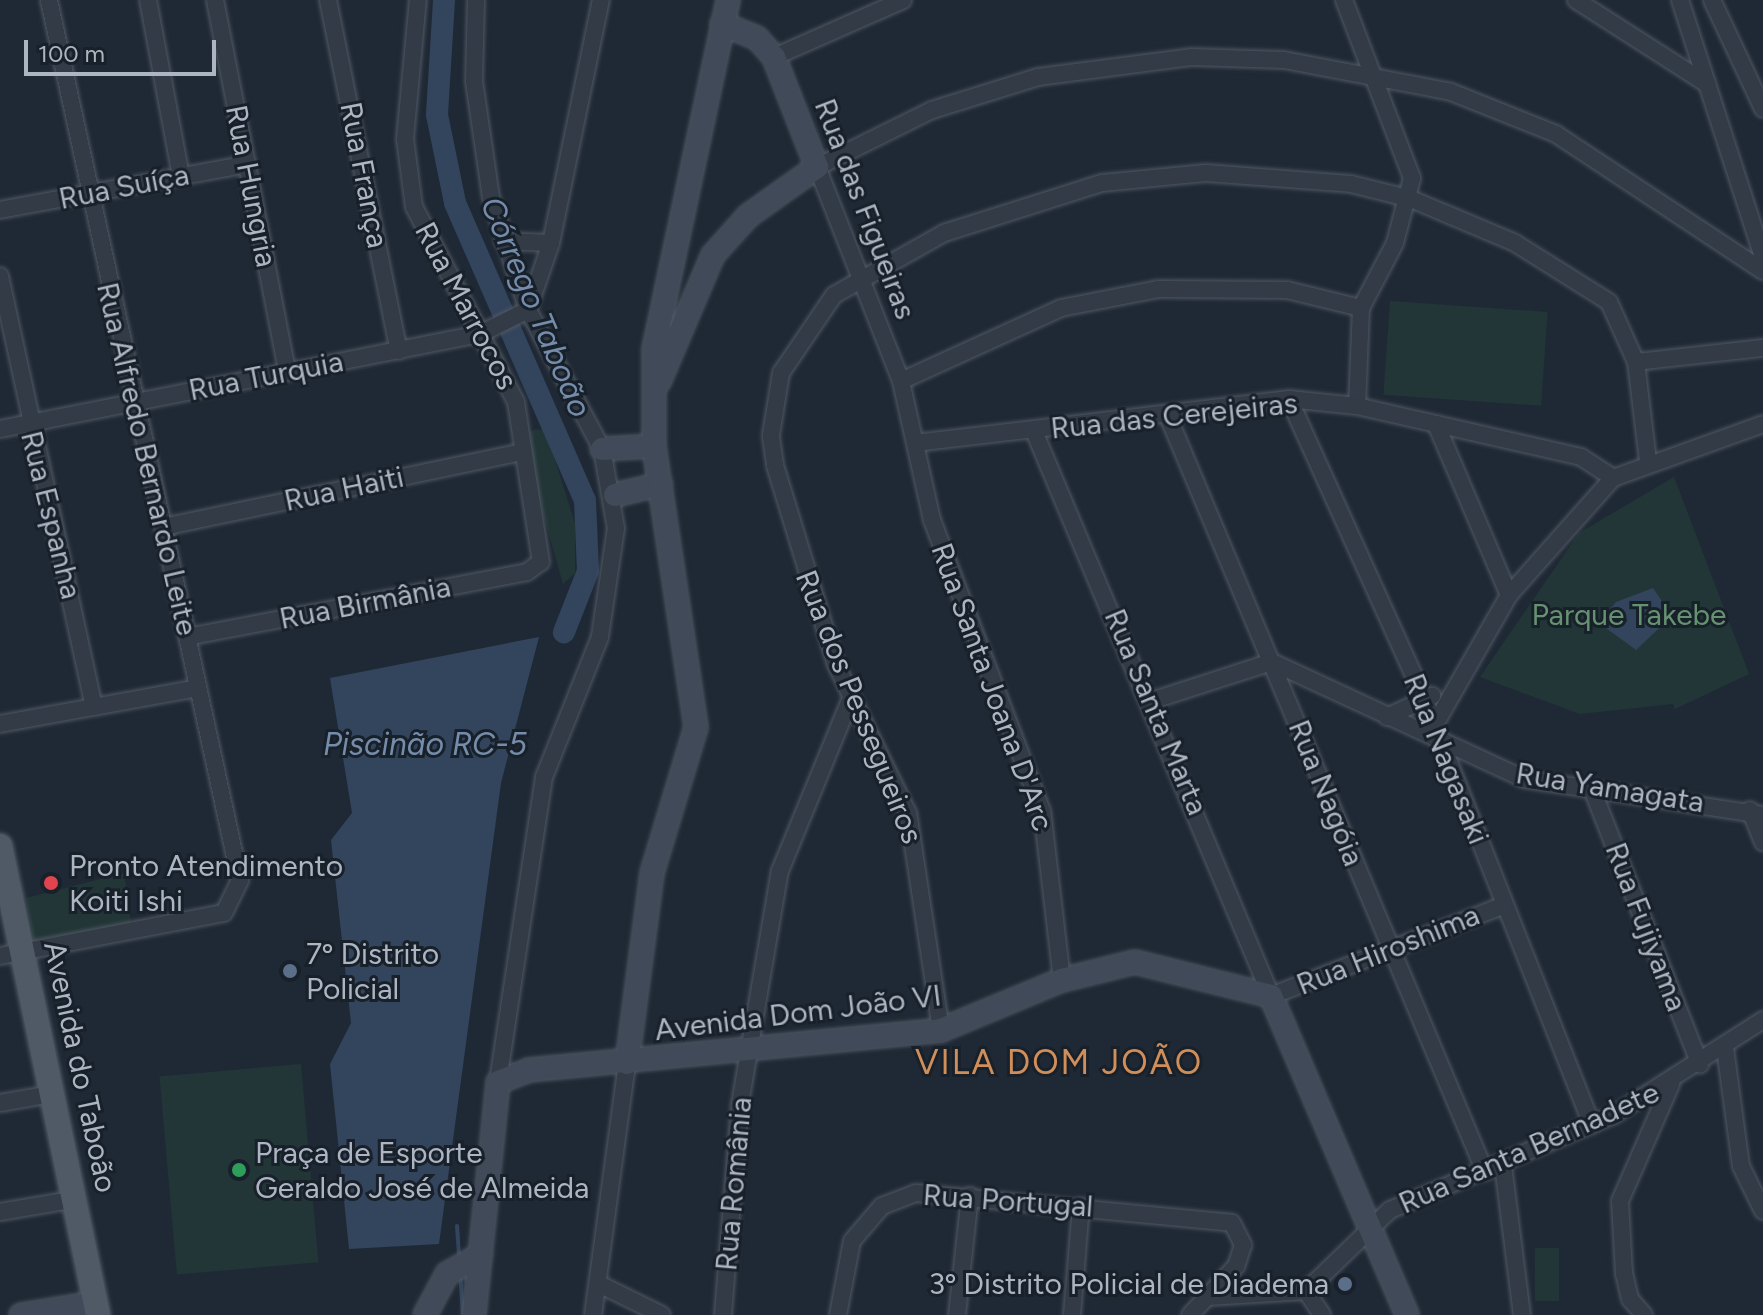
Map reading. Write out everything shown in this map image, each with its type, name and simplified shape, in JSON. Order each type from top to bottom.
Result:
[{"type":"main road","name":"Avenida do Taboão","points":[[0,846],[10,955],[52,1094],[97,1309]]},
{"type":"street","name":"Rua Alfredo Bernardo Leite","points":[[10,955],[224,913],[240,880],[187,637],[168,526],[87,195],[49,0]]},
{"type":"street","points":[[148,0],[181,176]]},
{"type":"street","name":"Rua Hungria","points":[[215,0],[287,372]]},
{"type":"street","name":"Rua França","points":[[328,0],[399,351]]},
{"type":"street","name":"Rua Marrocos","points":[[418,0],[407,175],[428,239],[485,332],[516,402],[521,452],[541,562]]},
{"type":"street","points":[[474,1315],[498,1082],[550,750],[610,602],[615,495],[602,449],[526,311],[503,241],[481,142],[476,0]]},
{"type":"street","points":[[526,311],[551,243],[601,0]]},
{"type":"street","points":[[593,1315],[652,873],[696,727],[654,446],[653,398],[661,290],[728,0]]},
{"type":"street","points":[[774,57],[903,0]]},
{"type":"street","points":[[1344,0],[1409,161],[1411,199],[1361,308],[1357,406]]},
{"type":"street","points":[[1576,0],[1707,84]]},
{"type":"street","points":[[1680,0],[1763,257]]},
{"type":"street","points":[[1712,0],[1763,109]]},
{"type":"street","name":"Rua das Figueiras","points":[[722,24],[757,38],[774,57],[856,278],[901,381],[915,443]]},
{"type":"street","points":[[653,398],[713,255],[748,216],[817,167],[932,110],[1067,73],[1227,56],[1375,76],[1451,92],[1567,139],[1763,271]]},
{"type":"street","name":"Rua Suíça","points":[[0,210],[248,164]]},
{"type":"street","name":"Rua dos Pessegueiros","points":[[941,1030],[917,845],[896,780],[850,700],[796,544],[771,435],[781,373],[793,348],[856,278],[944,233],[1102,183],[1259,174],[1411,199],[1582,281],[1618,312],[1636,362],[1648,461]]},
{"type":"street","points":[[675,232],[692,249],[713,255]]},
{"type":"street","points":[[503,241],[551,243]]},
{"type":"street","name":"Rua Espanha","points":[[0,276],[28,423],[94,707]]},
{"type":"street","points":[[901,381],[1061,308],[1159,289],[1287,290],[1361,308]]},
{"type":"street","name":"Rua Turquia","points":[[0,429],[485,332],[526,311]]},
{"type":"street","points":[[1636,362],[1763,348]]},
{"type":"street","name":"Rua das Cerejeiras","points":[[915,443],[1289,399],[1357,406],[1581,457],[1613,478]]},
{"type":"street","name":"Rua Nagasaki","points":[[1289,399],[1423,696],[1592,1125]]},
{"type":"street","name":"Rua Nagóia","points":[[1167,414],[1485,1172]]},
{"type":"street","points":[[1436,424],[1509,595]]},
{"type":"street","points":[[1437,733],[1450,696],[1509,595],[1613,478],[1648,461],[1763,424]]},
{"type":"street","name":"Rua Santa Marta","points":[[1034,431],[1151,701],[1271,996]]},
{"type":"street","name":"Rua Santa Joana D'Arc","points":[[915,443],[932,520],[1042,811],[1062,980]]},
{"type":"street","points":[[602,449],[654,446]]},
{"type":"street","name":"Rua Haiti","points":[[168,526],[521,452]]},
{"type":"street","points":[[615,495],[661,484]]},
{"type":"street","name":"Rua Birmânia","points":[[187,637],[527,572],[541,562]]},
{"type":"street","points":[[1151,701],[1272,662]]},
{"type":"street","name":"Rua Yamagata","points":[[1272,662],[1387,717],[1437,733],[1524,779],[1756,812]]},
{"type":"street","points":[[0,724],[198,688]]},
{"type":"street","points":[[1387,717],[1423,696],[1450,696]]},
{"type":"street","name":"Rua România","points":[[723,1315],[747,1053],[791,828],[850,700]]},
{"type":"street","name":"Rua Fujiyama","points":[[1592,789],[1700,1065]]},
{"type":"street","points":[[1756,812],[1763,843]]},
{"type":"street","name":"Rua Hiroshima","points":[[1271,996],[1504,905]]},
{"type":"street","name":"Avenida Dom João VI","points":[[498,1082],[529,1070],[747,1053],[941,1030],[1062,980],[1135,962],[1271,996]]},
{"type":"street","points":[[1271,996],[1407,1315]]},
{"type":"street","name":"Rua Santa Bernadete","points":[[1306,1291],[1390,1210],[1592,1125],[1671,1084],[1763,1020]]},
{"type":"street","points":[[1725,1048],[1741,1166],[1763,1211]]},
{"type":"street","points":[[1644,1315],[1630,1299],[1624,1274],[1620,1201],[1671,1084]]},
{"type":"street","points":[[0,1103],[52,1094]]},
{"type":"street","points":[[1503,1165],[1522,1315]]},
{"type":"street","name":"Rua Portugal","points":[[838,1315],[852,1241],[882,1206],[916,1193],[1215,1218],[1232,1223],[1243,1245],[1236,1266],[1208,1297]]},
{"type":"street","points":[[957,1315],[970,1196]]},
{"type":"street","points":[[0,1212],[76,1199]]},
{"type":"street","points":[[1072,1315],[1081,1206]]},
{"type":"street","points":[[425,1315],[447,1274],[481,1254]]},
{"type":"street","points":[[599,1284],[662,1315]]},
{"type":"street","points":[[1190,1315],[1208,1297],[1306,1291],[1322,1315]]},
{"type":"street","points":[[21,1315],[97,1309]]},
{"type":"green space","points":[[1390,301],[1548,312],[1541,406],[1383,395]]},
{"type":"green space","points":[[536,429],[546,431],[575,524],[575,573],[563,584],[533,478],[528,433]]},
{"type":"green space","name":"Parque Takebe","points":[[1674,477],[1749,674],[1675,709],[1673,704],[1580,714],[1480,677],[1579,533]]},
{"type":"green space","points":[[124,873],[131,924],[34,942],[26,898]]},
{"type":"green space","name":"Praça de Esporte Geraldo José de Almeida","points":[[301,1064],[318,1262],[177,1275],[160,1076]]},
{"type":"green space","points":[[1535,1248],[1559,1248],[1559,1301],[1535,1301]]},
{"type":"water","points":[[1653,588],[1672,616],[1636,650],[1599,623],[1616,602]]},
{"type":"water","name":"Piscinão RC-5","points":[[539,637],[501,783],[439,1244],[349,1249],[330,1064],[351,1023],[331,840],[352,813],[330,678]]},
{"type":"waterway","name":"Córrego Taboão","points":[[444,0],[437,115],[455,203],[585,500],[588,571],[564,632]]},
{"type":"waterway","name":"Córrego Taboão","points":[[457,1226],[459,1257]]},
{"type":"waterway","name":"Córrego Taboão","points":[[460,1273],[463,1315]]},
{"type":"place","name":"Pronto Atendimento Koiti Ishi","points":[[51,883]]},
{"type":"place","name":"7º Distrito Policial","points":[[290,971]]},
{"type":"place","name":"Praça de Esporte Geraldo José de Almeida","points":[[239,1170]]},
{"type":"place","name":"3º Distrito Policial de Diadema","points":[[1345,1284]]},
{"type":"district","name":"VILA DOM JOÃO","points":[[1059,1063]]}]
